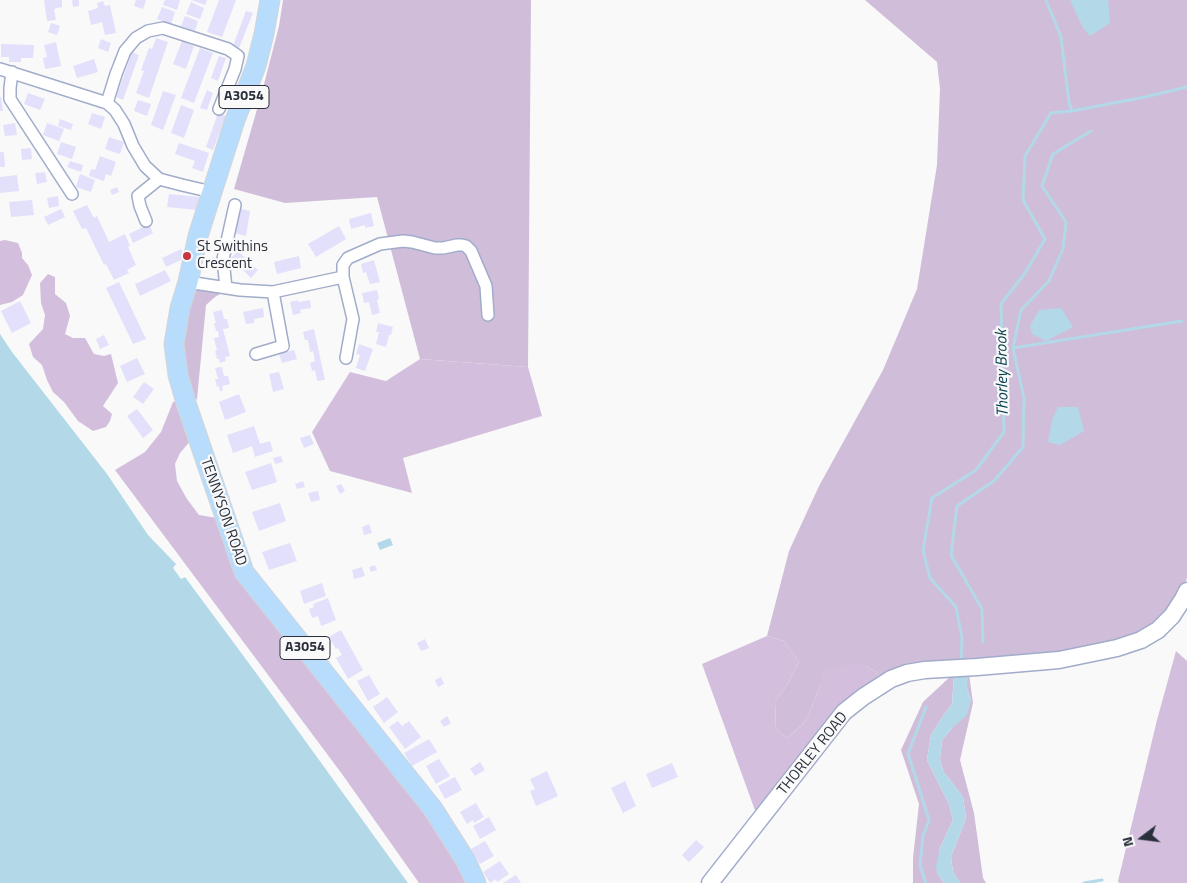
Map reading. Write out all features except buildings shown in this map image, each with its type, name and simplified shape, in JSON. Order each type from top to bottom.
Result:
[{"type":"main road","name":"A3054","points":[[212,192],[235,120],[256,66],[270,0]]},
{"type":"main road","name":"TENNYSON ROAD","points":[[212,192],[198,236],[180,308],[174,344],[178,375],[188,408],[244,572],[433,809],[466,861],[476,883]]},
{"type":"main road","name":"THORLEY ROAD","points":[[710,883],[844,712],[891,679],[907,673],[925,670],[977,668],[1059,660],[1128,645],[1158,630],[1172,616],[1187,591]]},
{"type":"street","points":[[106,103],[125,51],[136,38],[148,31],[163,28],[228,50],[238,56],[235,69],[219,109]]},
{"type":"street","points":[[0,69],[106,103],[115,110],[124,124],[133,146],[145,166],[159,179],[212,192]]},
{"type":"street","points":[[12,72],[10,99],[72,194]]},
{"type":"street","points":[[146,221],[138,196],[159,179]]},
{"type":"street","points":[[226,288],[223,259],[235,205]]},
{"type":"street","points":[[346,358],[353,319],[343,277],[343,265],[348,258],[380,244],[412,242],[435,248],[466,246],[471,251],[484,279],[488,315]]},
{"type":"street","points":[[188,282],[226,288],[273,292],[343,277]]},
{"type":"street","points":[[256,354],[283,346],[273,292]]},
{"type":"shaded area","points":[[283,0],[531,0],[528,367],[420,359],[377,197],[285,203],[234,189],[262,92],[279,26]]},
{"type":"shaded area","points":[[865,0],[1187,0],[1187,577],[1183,593],[1165,617],[1125,642],[881,678],[875,671],[866,666],[825,669],[818,692],[805,722],[787,738],[776,729],[775,702],[787,685],[799,662],[784,641],[767,636],[789,551],[819,486],[883,370],[917,289],[937,165],[940,89],[937,62]]},
{"type":"shaded area","points":[[5,240],[18,243],[22,258],[28,265],[32,275],[23,295],[12,302],[0,305],[0,241]]},
{"type":"shaded area","points":[[48,274],[55,277],[55,294],[66,303],[70,316],[65,334],[73,338],[85,338],[94,354],[104,356],[111,354],[118,383],[103,406],[112,414],[106,427],[93,431],[78,421],[64,402],[53,392],[42,365],[33,357],[29,344],[43,329],[45,315],[41,303],[40,283]]},
{"type":"shaded area","points":[[188,282],[230,288],[206,305],[197,399],[187,406],[176,326]]},
{"type":"shaded area","points":[[420,359],[528,367],[542,416],[403,458],[412,493],[330,471],[312,432],[350,372],[386,381]]},
{"type":"shaded area","points":[[180,399],[192,439],[180,453],[175,464],[177,481],[187,499],[199,515],[217,518],[235,570],[428,813],[469,883],[419,883],[342,774],[115,470],[145,452],[161,432],[173,402]]},
{"type":"shaded area","points":[[767,636],[784,641],[799,662],[787,685],[775,702],[776,729],[787,738],[805,722],[818,692],[824,669],[857,664],[875,671],[881,678],[757,816],[702,664]]},
{"type":"shaded area","points":[[1176,651],[1187,661],[1187,883],[1119,883],[1157,720]]},
{"type":"shaded area","points":[[953,674],[969,674],[973,703],[960,760],[974,813],[983,878],[986,883],[960,883],[953,872],[951,857],[966,818],[963,797],[943,771],[940,759],[942,740],[971,701],[967,688],[954,676],[952,704],[931,735],[927,760],[949,804],[953,820],[940,848],[937,873],[944,883],[913,883],[913,858],[919,804],[901,750],[923,702]]},
{"type":"water","points":[[1070,0],[1108,0],[1110,23],[1090,36],[1083,28]]},
{"type":"water","points":[[1061,308],[1073,327],[1046,341],[1032,334],[1030,326],[1039,310]]},
{"type":"water","points":[[0,334],[107,474],[148,535],[176,564],[173,568],[181,579],[185,577],[408,883],[0,883]]},
{"type":"water","points":[[1058,407],[1078,407],[1084,431],[1060,445],[1048,442],[1052,420]]},
{"type":"water","points":[[390,538],[393,545],[380,550],[377,543]]},
{"type":"water","points":[[954,675],[968,675],[967,688],[971,701],[967,715],[942,740],[940,759],[943,771],[963,797],[966,818],[951,857],[953,872],[960,883],[944,883],[937,873],[936,866],[940,848],[953,820],[949,804],[927,760],[931,735],[952,704]]},
{"type":"waterway","points":[[1046,0],[1061,37],[1069,102],[1072,111]]},
{"type":"waterway","name":"Thorley Brook","points":[[961,662],[962,638],[956,607],[930,578],[923,550],[932,498],[976,470],[1004,432],[1001,304],[1025,273],[1045,239],[1023,200],[1025,156],[1051,113],[1072,111],[1187,87]]},
{"type":"waterway","points":[[983,642],[982,609],[951,555],[957,506],[994,481],[1023,447],[1024,398],[1013,348],[1021,310],[1049,281],[1063,249],[1066,222],[1042,186],[1053,154],[1091,131]]},
{"type":"waterway","points":[[1013,348],[1182,321]]},
{"type":"waterway","points":[[926,707],[908,754],[929,820],[923,836],[920,865],[926,883]]},
{"type":"waterway","points":[[1084,883],[1102,880]]},
{"type":"place","name":"St Swithins Crescent","points":[[187,256]]}]
